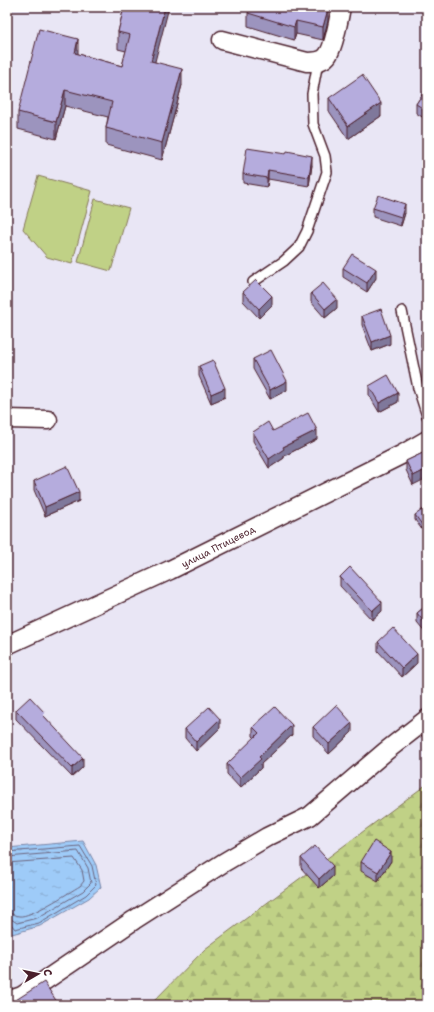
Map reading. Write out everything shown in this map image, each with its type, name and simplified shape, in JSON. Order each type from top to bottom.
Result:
[{"type":"street","points":[[222,40],[307,62],[318,62],[327,56],[332,45],[341,7]]},
{"type":"street","points":[[7,419],[48,420]]},
{"type":"street","name":"улица Птицевод","points":[[7,645],[170,570],[427,440]]},
{"type":"street","points":[[7,1001],[22,996],[134,920],[223,863],[267,837],[310,816],[386,751],[427,719]]},
{"type":"lane","points":[[253,282],[284,261],[299,247],[307,231],[326,172],[325,156],[313,124],[312,94],[318,62]]},
{"type":"lane","points":[[402,311],[418,388],[427,416]]},
{"type":"green space","points":[[38,176],[92,191],[72,264],[47,257],[23,229]]},
{"type":"green space","points":[[95,199],[129,208],[111,271],[78,262]]},
{"type":"green space","points":[[427,784],[427,1005],[150,1005],[205,949]]},
{"type":"water","points":[[83,841],[96,865],[101,887],[89,898],[40,926],[12,934],[7,925],[7,848]]},
{"type":"building","points":[[124,7],[165,7],[151,61],[182,69],[162,143],[106,128],[112,102],[65,90],[56,122],[18,112],[39,29],[78,39],[75,53],[122,66],[130,35],[118,32]]},
{"type":"building","points":[[250,7],[320,7],[328,9],[323,27],[296,21],[294,27],[248,13]]},
{"type":"building","points":[[362,75],[381,103],[348,126],[329,98]]},
{"type":"building","points":[[427,87],[427,111],[416,104]]},
{"type":"building","points":[[247,148],[286,154],[287,151],[312,156],[309,177],[268,170],[267,178],[243,174]]},
{"type":"building","points":[[378,195],[405,204],[401,217],[373,208]]},
{"type":"building","points":[[352,254],[376,269],[367,283],[343,268]]},
{"type":"building","points":[[256,280],[272,296],[259,309],[243,292]]},
{"type":"building","points":[[323,283],[337,299],[325,309],[311,293]]},
{"type":"building","points":[[381,309],[390,335],[372,342],[362,316]]},
{"type":"building","points":[[427,331],[427,345],[421,334]]},
{"type":"building","points":[[271,350],[287,381],[270,390],[253,359]]},
{"type":"building","points":[[213,360],[225,388],[211,394],[199,366]]},
{"type":"building","points":[[388,375],[398,393],[379,403],[369,386]]},
{"type":"building","points":[[308,413],[317,430],[283,447],[284,449],[269,459],[253,432],[268,422],[273,431]]},
{"type":"building","points":[[427,451],[427,469],[413,476],[406,461]]},
{"type":"building","points":[[67,466],[79,492],[45,507],[34,481]]},
{"type":"building","points":[[425,508],[427,510],[427,524],[423,526],[415,515]]},
{"type":"building","points":[[350,567],[382,602],[372,611],[340,577]]},
{"type":"building","points":[[427,605],[427,626],[417,613]]},
{"type":"building","points":[[393,628],[417,654],[402,668],[378,642]]},
{"type":"building","points":[[30,697],[45,713],[43,715],[83,758],[72,768],[16,710]]},
{"type":"building","points":[[336,705],[352,723],[329,744],[313,727]]},
{"type":"building","points":[[209,707],[220,719],[196,742],[185,729]]},
{"type":"building","points":[[275,707],[292,725],[259,757],[261,759],[240,778],[227,764],[259,733],[253,727]]},
{"type":"building","points":[[374,841],[391,852],[378,872],[361,862]]},
{"type":"building","points":[[315,846],[333,866],[319,879],[301,858]]},
{"type":"building","points":[[44,982],[59,1005],[8,1005]]}]
